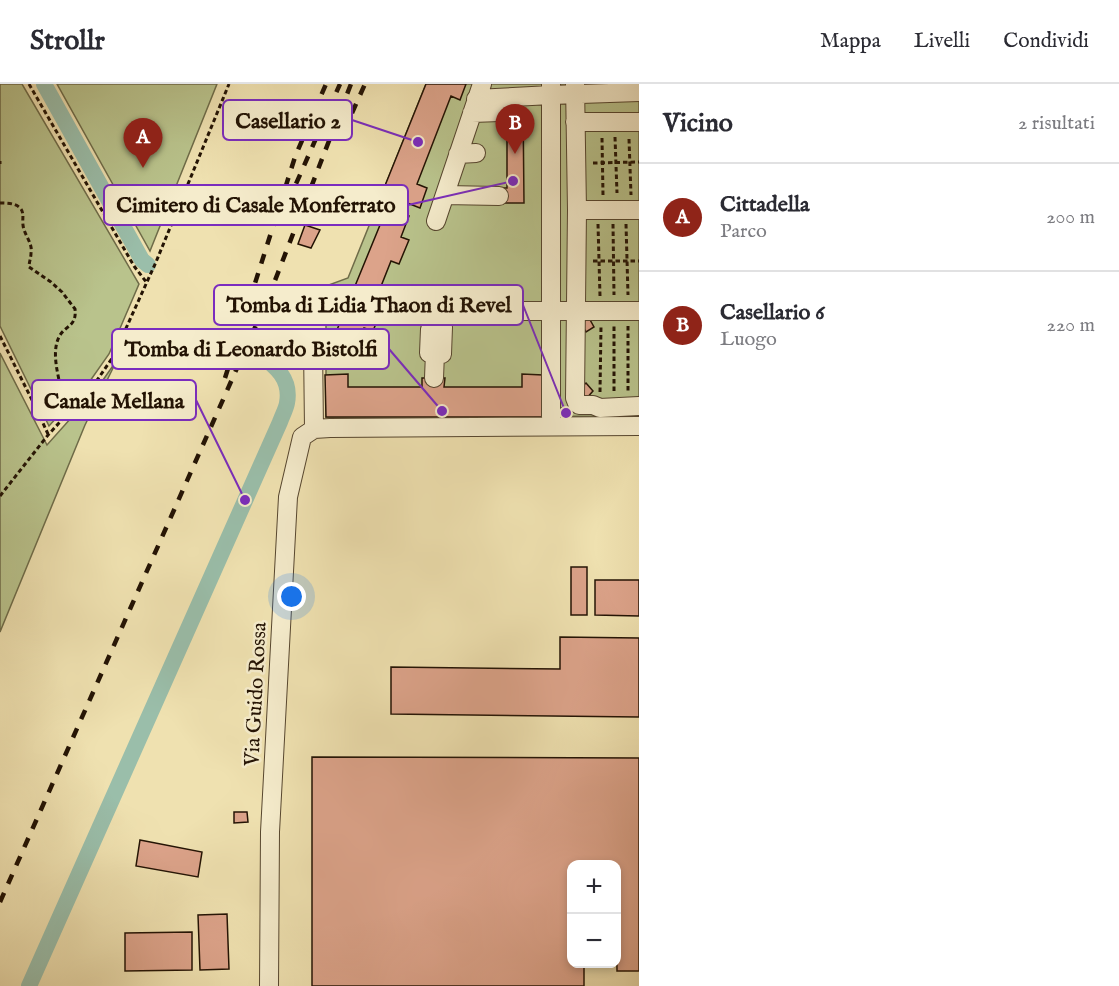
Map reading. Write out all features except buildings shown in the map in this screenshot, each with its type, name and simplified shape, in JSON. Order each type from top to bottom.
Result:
[{"type":"street","points":[[477,99],[551,89],[608,89],[639,92],[639,84]]},
{"type":"street","points":[[551,89],[551,417]]},
{"type":"street","points":[[575,89],[577,210],[575,398],[579,405],[620,407]]},
{"type":"street","points":[[477,99],[500,112]]},
{"type":"street","points":[[436,221],[445,195],[467,154],[477,99]]},
{"type":"street","points":[[575,122],[621,122]]},
{"type":"street","points":[[445,195],[499,196]]},
{"type":"street","points":[[577,210],[618,210]]},
{"type":"street","points":[[434,378],[435,353],[442,354],[432,326],[447,324],[447,305],[620,312]]},
{"type":"street","points":[[313,346],[322,428],[639,426]]},
{"type":"street","name":"Via Guido Rossa","points":[[269,986],[270,832],[288,497],[302,437],[322,428]]},
{"type":"path","points":[[29,84],[134,267],[147,283]]},
{"type":"path","points":[[0,496],[48,435],[93,386],[113,357],[150,278],[229,84]]},
{"type":"path","points":[[620,407],[620,312],[627,261],[618,210],[602,162],[621,122]]},
{"type":"path","points":[[620,407],[620,312],[614,261],[618,210],[616,162],[621,122]]},
{"type":"path","points":[[620,407],[620,312],[599,261],[618,210],[630,162],[621,122]]},
{"type":"path","points":[[589,163],[639,162]]},
{"type":"path","points":[[0,203],[16,204],[21,208],[22,224],[32,253],[28,260],[29,267],[57,287],[75,309],[74,321],[58,340],[56,360],[60,385],[53,392],[47,404],[36,408]]},
{"type":"path","points":[[576,261],[639,261]]},
{"type":"path","points":[[0,336],[48,435]]},
{"type":"green space","points":[[0,84],[22,84],[139,284],[109,354],[90,381],[49,426],[0,326]]},
{"type":"green space","points":[[57,84],[217,84],[150,251]]},
{"type":"green space","points":[[426,84],[639,84],[639,416],[326,417],[326,286],[348,278]]},
{"type":"green space","points":[[0,353],[47,445],[96,390],[117,360],[85,425],[0,632]]},
{"type":"waterway","points":[[44,84],[142,260],[148,265]]},
{"type":"waterway","points":[[29,986],[286,408],[288,394],[283,378],[253,349]]},
{"type":"railway","points":[[225,378],[295,157],[326,84]]},
{"type":"railway","points":[[288,202],[340,84]]},
{"type":"railway","points":[[0,902],[269,296],[351,84]]},
{"type":"railway","points":[[352,113],[365,84]]},
{"type":"place","name":"Casellario 2","points":[[418,142]]},
{"type":"place","name":"Casellario 6","points":[[515,154]]},
{"type":"place","name":"Cittadella","points":[[143,168]]},
{"type":"place","name":"Cimitero di Casale Monferrato","points":[[513,181]]},
{"type":"place","name":"Tomba di Leonardo Bistolfi","points":[[442,411]]},
{"type":"place","name":"Tomba di Lidia Thaon di Revel","points":[[566,413]]},
{"type":"place","name":"Canale Mellana","points":[[245,500]]}]
